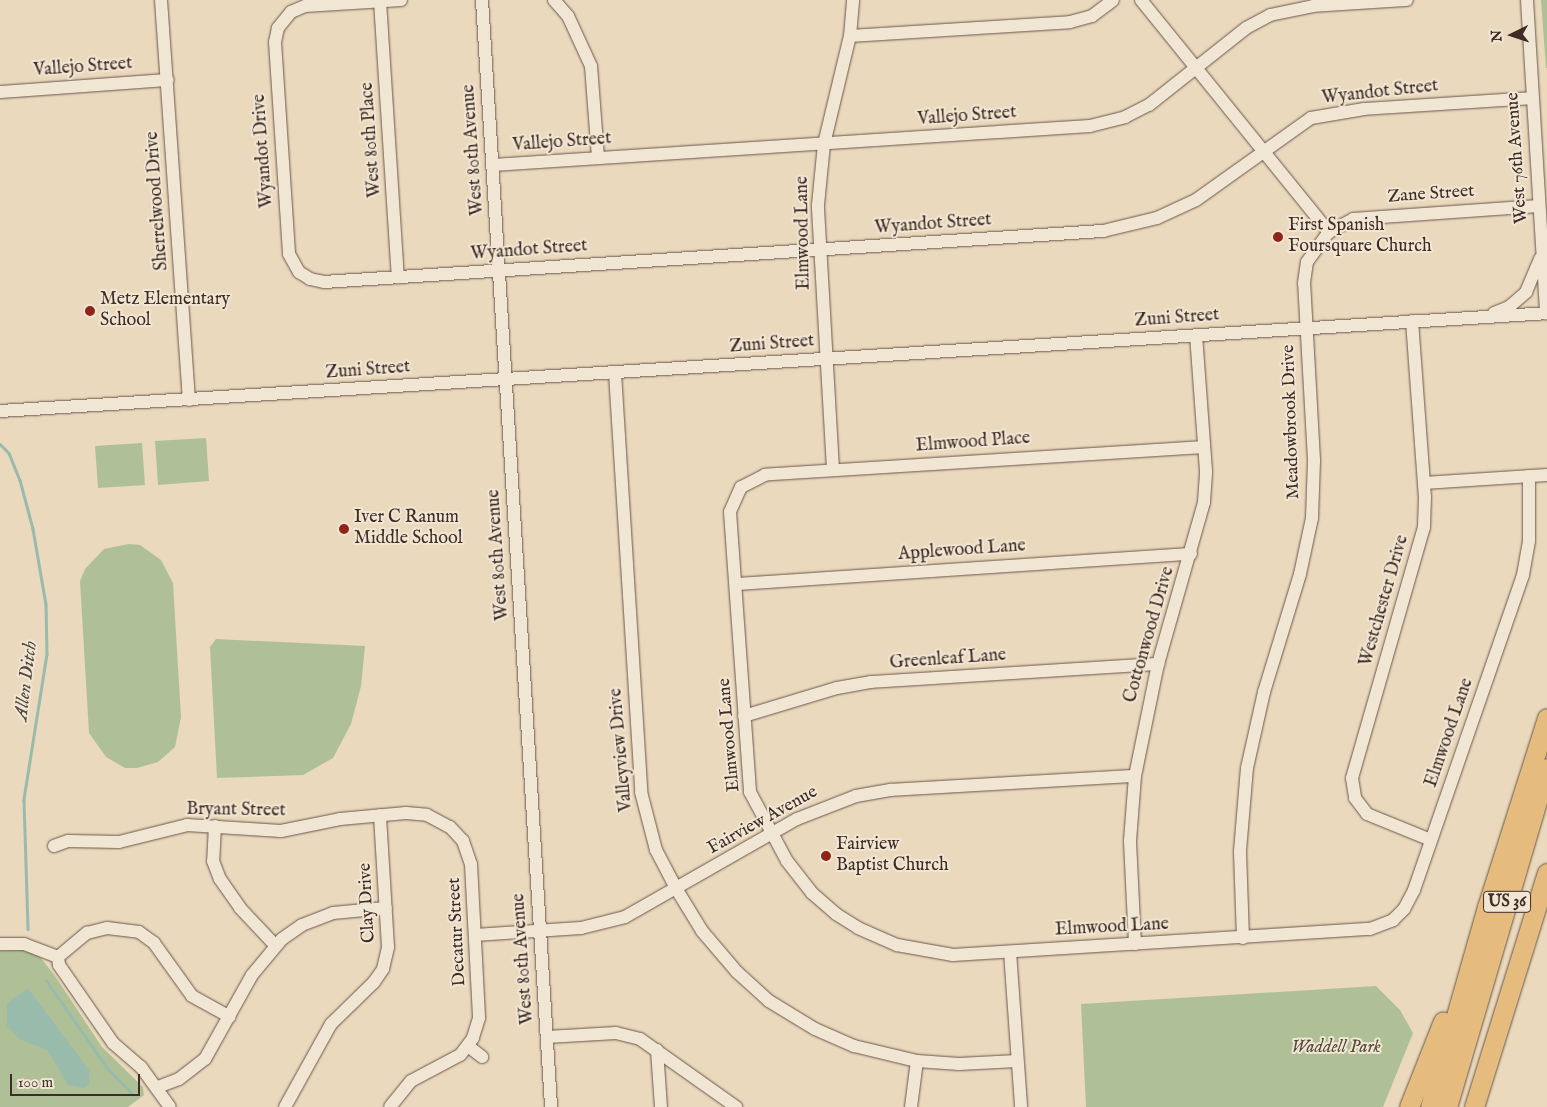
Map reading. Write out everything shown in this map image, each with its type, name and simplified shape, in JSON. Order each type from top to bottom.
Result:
[{"type":"highway","points":[[1430,1107],[1486,907],[1547,718]]},
{"type":"highway","name":"US 36","points":[[1446,1107],[1547,768]]},
{"type":"highway","points":[[1474,1107],[1547,873]]},
{"type":"highway","name":"US 36","points":[[1483,1107],[1547,891]]},
{"type":"highway","points":[[1409,1107],[1486,907]]},
{"type":"highway","points":[[1451,1107],[1468,1036]]},
{"type":"street","name":"Sherrelwood Drive","points":[[161,0],[189,400]]},
{"type":"street","points":[[380,1],[401,0]]},
{"type":"street","name":"West 80th Avenue","points":[[482,0],[551,1107]]},
{"type":"street","points":[[554,0],[568,16],[591,66],[598,158]]},
{"type":"street","name":"Elmwood Lane","points":[[833,469],[819,250],[818,206],[824,144],[850,36],[853,0]]},
{"type":"street","points":[[850,36],[1070,22],[1092,16],[1113,0]]},
{"type":"street","points":[[1141,0],[1329,232]]},
{"type":"street","name":"Vallejo Street","points":[[493,165],[1090,126],[1125,117],[1149,106],[1246,28],[1283,11],[1408,0]]},
{"type":"street","name":"West 76th Avenue","points":[[1527,0],[1547,313]]},
{"type":"street","name":"Wyandot Drive","points":[[305,277],[294,266],[288,247],[275,42],[283,19],[305,6],[380,1]]},
{"type":"street","name":"West 80th Place","points":[[380,1],[398,277]]},
{"type":"street","name":"Vallejo Street","points":[[0,92],[168,80]]},
{"type":"street","name":"Wyandot Street","points":[[305,277],[324,282],[1071,234],[1132,226],[1196,200],[1303,121],[1324,114],[1532,98]]},
{"type":"street","name":"Zane Street","points":[[1329,232],[1360,218],[1539,206]]},
{"type":"street","name":"Meadowbrook Drive","points":[[1243,938],[1240,851],[1247,768],[1264,692],[1300,574],[1312,518],[1314,460],[1304,283],[1307,262],[1329,232]]},
{"type":"street","points":[[1483,317],[1502,310],[1522,297],[1535,276],[1542,252]]},
{"type":"street","name":"Zuni Street","points":[[0,411],[1547,313]]},
{"type":"street","name":"Westchester Drive","points":[[1412,321],[1424,483],[1422,543],[1352,778],[1355,798],[1367,814],[1431,840]]},
{"type":"street","name":"Cottonwood Drive","points":[[1135,944],[1130,841],[1135,776],[1158,664],[1191,554],[1204,502],[1204,447],[1196,335]]},
{"type":"street","name":"Valleyview Drive","points":[[616,373],[641,792],[653,843],[677,890],[715,948],[769,1001],[834,1038],[875,1052],[917,1061],[959,1064],[1018,1061]]},
{"type":"street","name":"Elmwood Place","points":[[747,482],[765,474],[1204,447]]},
{"type":"street","points":[[1424,483],[1547,475]]},
{"type":"street","name":"Elmwood Lane","points":[[747,482],[735,496],[730,512],[750,792],[770,834],[812,893],[836,914],[877,938],[909,949],[944,954],[1010,952],[1370,929],[1385,925],[1399,916],[1408,904],[1523,574],[1529,541],[1529,476]]},
{"type":"street","name":"Applewood Lane","points":[[736,584],[1191,554]]},
{"type":"street","name":"Greenleaf Lane","points":[[744,716],[829,690],[871,682],[1158,664]]},
{"type":"street","name":"Fairview Avenue","points":[[475,935],[581,928],[614,921],[677,890],[770,834],[837,801],[875,792],[1135,776]]},
{"type":"street","name":"Bryant Street","points":[[54,846],[68,841],[119,842],[186,825],[281,831],[340,819],[380,814],[421,814],[445,824]]},
{"type":"street","name":"Clay Drive","points":[[285,1107],[331,1024],[374,982],[383,969],[388,947],[380,814]]},
{"type":"street","name":"Decatur Street","points":[[445,824],[457,834],[468,852],[479,1013],[468,1046]]},
{"type":"street","points":[[215,826],[212,854],[218,874],[240,908],[275,945]]},
{"type":"street","points":[[158,1088],[179,1079],[200,1065],[230,1018],[252,976],[275,945],[302,925],[332,912],[386,908]]},
{"type":"street","points":[[58,957],[72,943],[87,934],[107,928],[139,932],[154,943],[192,996],[230,1018]]},
{"type":"street","points":[[0,944],[24,944],[58,957]]},
{"type":"street","points":[[1010,952],[1021,1107]]},
{"type":"street","points":[[58,957],[59,965],[113,1043],[141,1067],[170,1107]]},
{"type":"street","points":[[547,1037],[621,1033],[657,1050],[736,1107]]},
{"type":"street","points":[[390,1107],[411,1081],[451,1061],[468,1046],[482,1058]]},
{"type":"street","points":[[657,1050],[661,1107]]},
{"type":"street","points":[[912,1107],[917,1061]]},
{"type":"green space","points":[[1541,0],[1547,0],[1547,68],[1546,68]]},
{"type":"green space","points":[[206,438],[209,481],[158,485],[155,441]]},
{"type":"green space","points":[[142,443],[145,485],[98,488],[95,446]]},
{"type":"green space","points":[[129,544],[140,545],[161,560],[173,583],[181,717],[175,747],[158,762],[137,768],[125,768],[106,757],[89,733],[80,581],[85,569],[104,549]]},
{"type":"green space","points":[[216,639],[365,646],[361,686],[351,724],[333,758],[303,775],[217,778],[210,647]]},
{"type":"green space","points":[[28,950],[37,953],[55,976],[102,1047],[143,1087],[144,1095],[128,1107],[0,1107],[0,951]]},
{"type":"green space","name":"Waddell Park","points":[[1376,986],[1400,1010],[1413,1033],[1383,1107],[1086,1107],[1081,1004]]},
{"type":"shaded area","points":[[28,988],[89,1070],[89,1084],[83,1088],[68,1085],[47,1050],[19,1039],[7,1026],[7,1003]]},
{"type":"waterway","name":"Allen Ditch","points":[[0,444],[9,453],[20,480],[33,529],[46,604],[47,654],[24,800],[28,929]]},
{"type":"waterway","name":"Allen Ditch","points":[[46,980],[108,1069],[131,1092]]},
{"type":"place","name":"First Spanish Foursquare Church","points":[[1278,237]]},
{"type":"place","name":"Metz Elementary School","points":[[90,311]]},
{"type":"place","name":"Iver C Ranum Middle School","points":[[344,529]]},
{"type":"place","name":"Fairview Baptist Church","points":[[826,856]]}]
